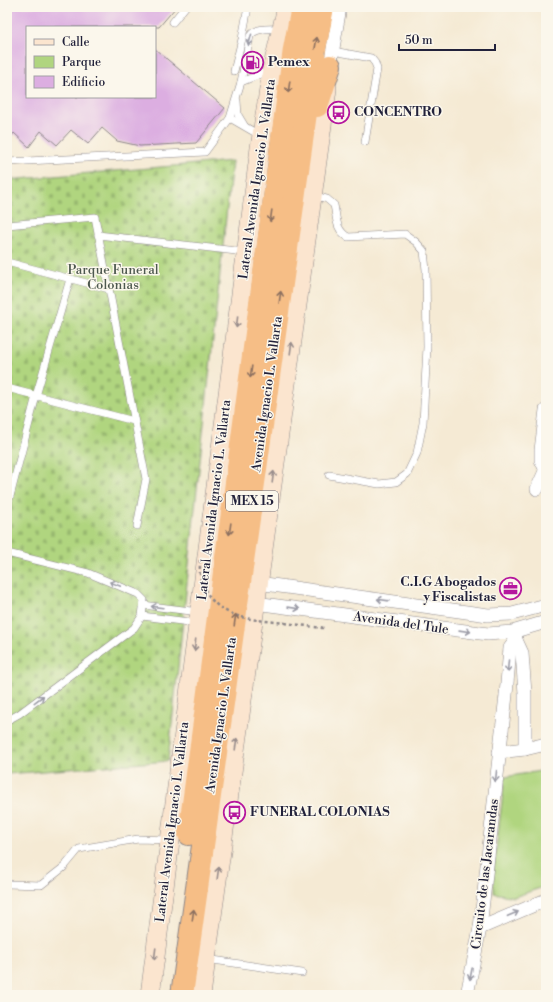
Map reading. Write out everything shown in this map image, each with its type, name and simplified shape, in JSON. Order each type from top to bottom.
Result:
[{"type":"highway","name":"Avenida Ignacio L. Vallarta","points":[[182,995],[300,154],[315,49],[323,7]]},
{"type":"highway","name":"Avenida Ignacio L. Vallarta","points":[[168,995],[294,49],[289,8]]},
{"type":"highway","points":[[300,154],[332,58]]},
{"type":"highway","points":[[190,940],[192,995]]},
{"type":"street","points":[[201,995],[340,7]]},
{"type":"street","name":"Lateral Avenida Ignacio L. Vallarta","points":[[150,995],[246,252],[254,132],[289,8]]},
{"type":"street","points":[[537,489],[546,470],[541,460],[541,450],[546,410]]},
{"type":"street","name":"Avenida del Tule","points":[[258,583],[488,615],[512,614],[546,605]]},
{"type":"street","name":"Avenida del Tule","points":[[255,603],[488,634],[515,636],[546,622]]},
{"type":"street","name":"Circuito de las Jacarandas","points":[[512,614],[515,636],[522,653],[525,749]]},
{"type":"street","name":"Circuito de las Jacarandas","points":[[467,995],[480,928],[510,648],[515,636]]},
{"type":"street","points":[[507,684],[524,684]]},
{"type":"street","points":[[502,724],[525,722]]},
{"type":"street","points":[[499,752],[525,749],[546,744]]},
{"type":"street","points":[[480,928],[546,900]]},
{"type":"lane","points":[[173,22],[185,7]]},
{"type":"lane","points":[[234,71],[248,7]]},
{"type":"lane","points":[[7,162],[205,152],[230,118],[241,82],[250,36],[253,32],[258,30],[282,29]]},
{"type":"lane","points":[[332,58],[371,58],[375,63],[376,69],[365,142]]},
{"type":"lane","points":[[241,82],[272,70]]},
{"type":"lane","points":[[236,96],[238,115],[254,132]]},
{"type":"lane","points":[[230,118],[254,132]]},
{"type":"lane","points":[[313,195],[332,202],[334,205],[339,230],[348,237],[405,234],[416,242],[424,251],[426,270],[426,362],[423,423],[417,453],[407,474],[396,482],[379,484],[329,475]]},
{"type":"lane","points":[[7,225],[95,217],[146,479],[137,526]]},
{"type":"lane","points":[[98,235],[246,252]]},
{"type":"lane","points":[[7,262],[109,289]]},
{"type":"lane","points":[[7,508],[36,396],[70,279]]},
{"type":"lane","points":[[7,388],[134,421]]},
{"type":"lane","points":[[7,553],[88,573],[138,594],[144,600],[142,616],[134,628],[19,714],[7,719]]},
{"type":"lane","points":[[143,606],[199,618]]},
{"type":"lane","points":[[142,616],[199,618]]},
{"type":"lane","points":[[7,884],[41,885],[64,867],[79,849],[138,839],[170,840]]},
{"type":"lane","points":[[206,959],[302,973]]},
{"type":"path","points":[[200,560],[201,581],[211,598],[224,610],[240,618],[285,623]]},
{"type":"green space","name":"Parque Funeral Colonias","points":[[232,161],[168,761],[7,774],[7,180]]},
{"type":"green space","points":[[546,770],[546,886],[514,897],[494,893],[493,874],[505,777]]},
{"type":"building","points":[[7,7],[176,7],[159,27],[26,26],[26,98],[156,98],[156,50],[225,108],[196,143],[140,146],[117,141],[102,128],[88,144],[71,130],[57,145],[41,131],[29,147],[14,133],[7,141]]},
{"type":"place","name":"Pemex","points":[[253,62]]},
{"type":"place","name":"CONCENTRO","points":[[339,112]]},
{"type":"place","name":"C.I.G Abogados y Fiscalistas","points":[[511,589]]},
{"type":"place","name":"FUNERAL COLONIAS","points":[[234,812]]}]
